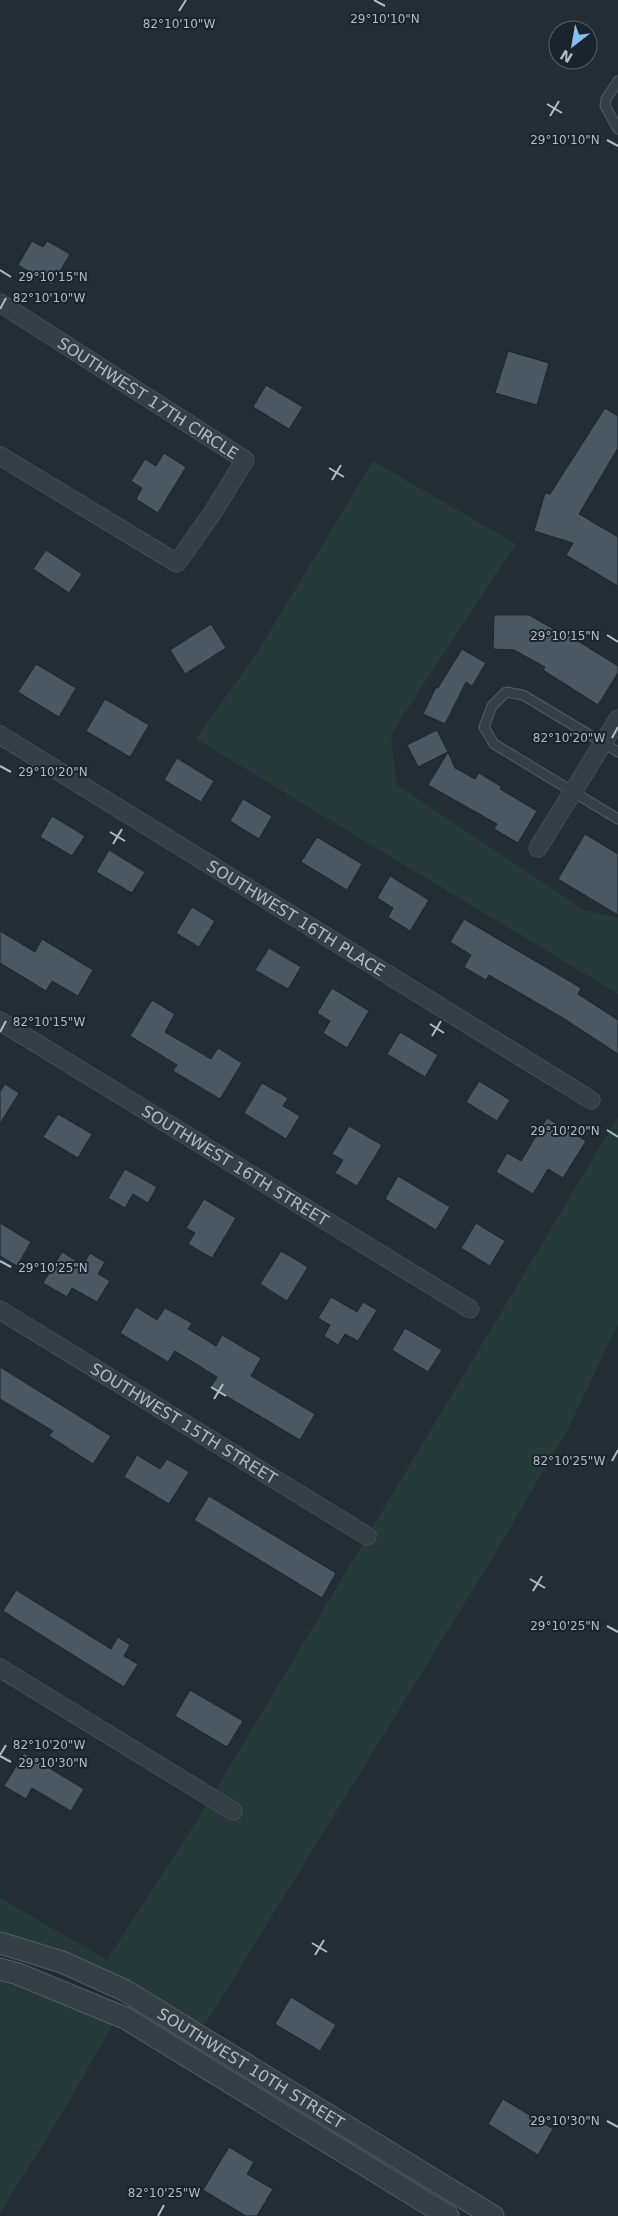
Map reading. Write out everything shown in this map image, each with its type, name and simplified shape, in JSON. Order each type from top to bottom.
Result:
[{"type":"street","name":"SOUTHWEST 17TH CIRCLE","points":[[0,303],[245,460],[213,512],[177,563],[0,456]]},
{"type":"street","points":[[538,848],[573,792],[611,747],[618,719]]},
{"type":"street","name":"SOUTHWEST 16TH PLACE","points":[[0,735],[591,1100]]},
{"type":"street","name":"SOUTHWEST 16TH STREET","points":[[0,1021],[470,1309]]},
{"type":"street","name":"SOUTHWEST 15TH STREET","points":[[0,1310],[367,1536]]},
{"type":"street","points":[[0,1668],[233,1811]]},
{"type":"street","name":"SOUTHWEST 10TH STREET","points":[[0,1943],[62,1962],[124,1990],[492,2216]]},
{"type":"street","name":"SOUTHWEST 10TH STREET","points":[[0,1969],[27,1977],[125,2018],[448,2216]]},
{"type":"street","points":[[246,2092],[258,2072]]},
{"type":"street","points":[[448,2216],[461,2196]]},
{"type":"lane","points":[[618,81],[606,99],[605,106],[618,129]]},
{"type":"lane","points":[[611,747],[523,696],[506,692],[492,706],[484,727],[494,744],[618,820]]},
{"type":"green space","points":[[373,461],[516,544],[391,734],[396,784],[584,910],[618,918],[618,994],[196,739],[258,651]]},
{"type":"green space","points":[[618,1117],[618,1324],[567,1431],[490,1562],[206,2023],[195,2022],[129,1981],[65,1952],[0,1932],[0,1898],[107,1960],[201,1814]]},
{"type":"green space","points":[[0,1980],[113,2024],[64,2110],[0,2213]]},
{"type":"building","points":[[32,241],[43,247],[47,241],[70,254],[52,285],[18,265]]},
{"type":"building","points":[[508,351],[549,363],[537,405],[495,393]]},
{"type":"building","points":[[266,385],[303,407],[289,429],[253,407]]},
{"type":"building","points":[[605,408],[618,416],[618,448],[579,514],[618,537],[618,586],[566,555],[573,543],[534,531],[545,493],[550,494]]},
{"type":"building","points":[[164,453],[186,467],[158,513],[136,499],[142,488],[131,481],[145,459],[156,466]]},
{"type":"building","points":[[46,550],[82,574],[69,593],[33,569]]},
{"type":"building","points":[[494,615],[529,615],[564,635],[565,633],[618,666],[618,673],[598,705],[543,670],[545,667],[514,650],[493,649]]},
{"type":"building","points":[[211,624],[226,648],[185,674],[170,650]]},
{"type":"building","points":[[462,649],[486,663],[472,686],[466,682],[445,724],[423,714],[436,687],[438,688]]},
{"type":"building","points":[[36,664],[76,688],[59,717],[18,692]]},
{"type":"building","points":[[105,699],[149,725],[130,757],[86,731]]},
{"type":"building","points":[[437,730],[448,752],[418,767],[407,745]]},
{"type":"building","points":[[448,752],[455,768],[475,779],[479,773],[502,787],[500,789],[537,811],[518,843],[494,829],[497,824],[428,785]]},
{"type":"building","points":[[177,758],[214,781],[201,802],[164,780]]},
{"type":"building","points":[[243,799],[272,816],[259,839],[230,821]]},
{"type":"building","points":[[52,816],[85,836],[72,856],[40,837]]},
{"type":"building","points":[[585,834],[618,854],[618,915],[558,879]]},
{"type":"building","points":[[317,837],[362,864],[347,890],[301,862]]},
{"type":"building","points":[[109,850],[145,872],[132,893],[96,872]]},
{"type":"building","points":[[390,876],[429,900],[410,931],[388,917],[393,908],[377,898]]},
{"type":"building","points":[[192,907],[215,921],[199,947],[176,933]]},
{"type":"building","points":[[464,919],[581,988],[578,994],[618,1020],[618,1054],[563,1018],[489,975],[486,980],[464,967],[471,955],[450,942]]},
{"type":"building","points":[[0,931],[35,952],[42,939],[93,970],[78,996],[52,981],[46,991],[0,963]]},
{"type":"building","points":[[269,948],[301,967],[288,989],[255,970]]},
{"type":"building","points":[[332,988],[369,1011],[347,1048],[323,1033],[330,1021],[317,1013]]},
{"type":"building","points":[[152,1000],[175,1014],[165,1032],[211,1059],[218,1048],[242,1063],[220,1099],[173,1071],[177,1065],[130,1036]]},
{"type":"building","points":[[400,1032],[438,1055],[425,1077],[387,1054]]},
{"type":"building","points":[[479,1081],[510,1100],[497,1121],[466,1102]]},
{"type":"building","points":[[262,1083],[288,1098],[283,1106],[300,1116],[286,1139],[244,1113]]},
{"type":"building","points":[[5,1084],[19,1093],[0,1124],[0,1092]]},
{"type":"building","points":[[58,1114],[92,1134],[78,1158],[43,1137]]},
{"type":"building","points":[[547,1118],[586,1141],[563,1178],[548,1169],[533,1194],[496,1172],[507,1153],[521,1161]]},
{"type":"building","points":[[349,1126],[382,1145],[357,1186],[335,1173],[343,1160],[332,1154]]},
{"type":"building","points":[[125,1169],[157,1187],[148,1203],[133,1194],[125,1208],[108,1198]]},
{"type":"building","points":[[398,1176],[450,1207],[436,1230],[385,1199]]},
{"type":"building","points":[[204,1199],[236,1218],[212,1258],[188,1244],[195,1233],[186,1228]]},
{"type":"building","points":[[0,1223],[31,1242],[17,1266],[0,1256]]},
{"type":"building","points":[[476,1223],[505,1241],[490,1266],[461,1248]]},
{"type":"building","points":[[281,1251],[308,1267],[287,1301],[260,1284]]},
{"type":"building","points":[[62,1252],[83,1265],[90,1253],[105,1262],[98,1274],[110,1281],[97,1302],[72,1288],[67,1297],[43,1283]]},
{"type":"building","points":[[331,1297],[357,1312],[363,1302],[377,1310],[358,1341],[345,1334],[338,1345],[324,1336],[330,1325],[318,1318]]},
{"type":"building","points":[[136,1307],[157,1320],[165,1308],[192,1323],[188,1329],[216,1346],[222,1335],[261,1358],[251,1376],[315,1414],[300,1440],[211,1387],[217,1377],[175,1351],[168,1362],[120,1333]]},
{"type":"building","points":[[405,1328],[442,1350],[428,1372],[392,1350]]},
{"type":"building","points":[[0,1367],[111,1436],[93,1464],[49,1436],[53,1431],[0,1399]]},
{"type":"building","points":[[137,1455],[160,1469],[167,1459],[189,1472],[169,1504],[124,1477]]},
{"type":"building","points":[[209,1496],[336,1573],[322,1598],[194,1520]]},
{"type":"building","points":[[16,1590],[111,1649],[118,1637],[130,1645],[124,1656],[138,1664],[124,1687],[3,1611]]},
{"type":"building","points":[[190,1690],[243,1721],[227,1747],[175,1716]]},
{"type":"building","points":[[24,1753],[84,1789],[71,1811],[32,1788],[26,1799],[4,1786]]},
{"type":"building","points":[[291,1997],[336,2025],[320,2051],[275,2024]]},
{"type":"building","points":[[503,2099],[553,2129],[538,2155],[488,2124]]},
{"type":"building","points":[[229,2147],[254,2162],[247,2174],[273,2189],[257,2216],[246,2216],[203,2190]]}]
